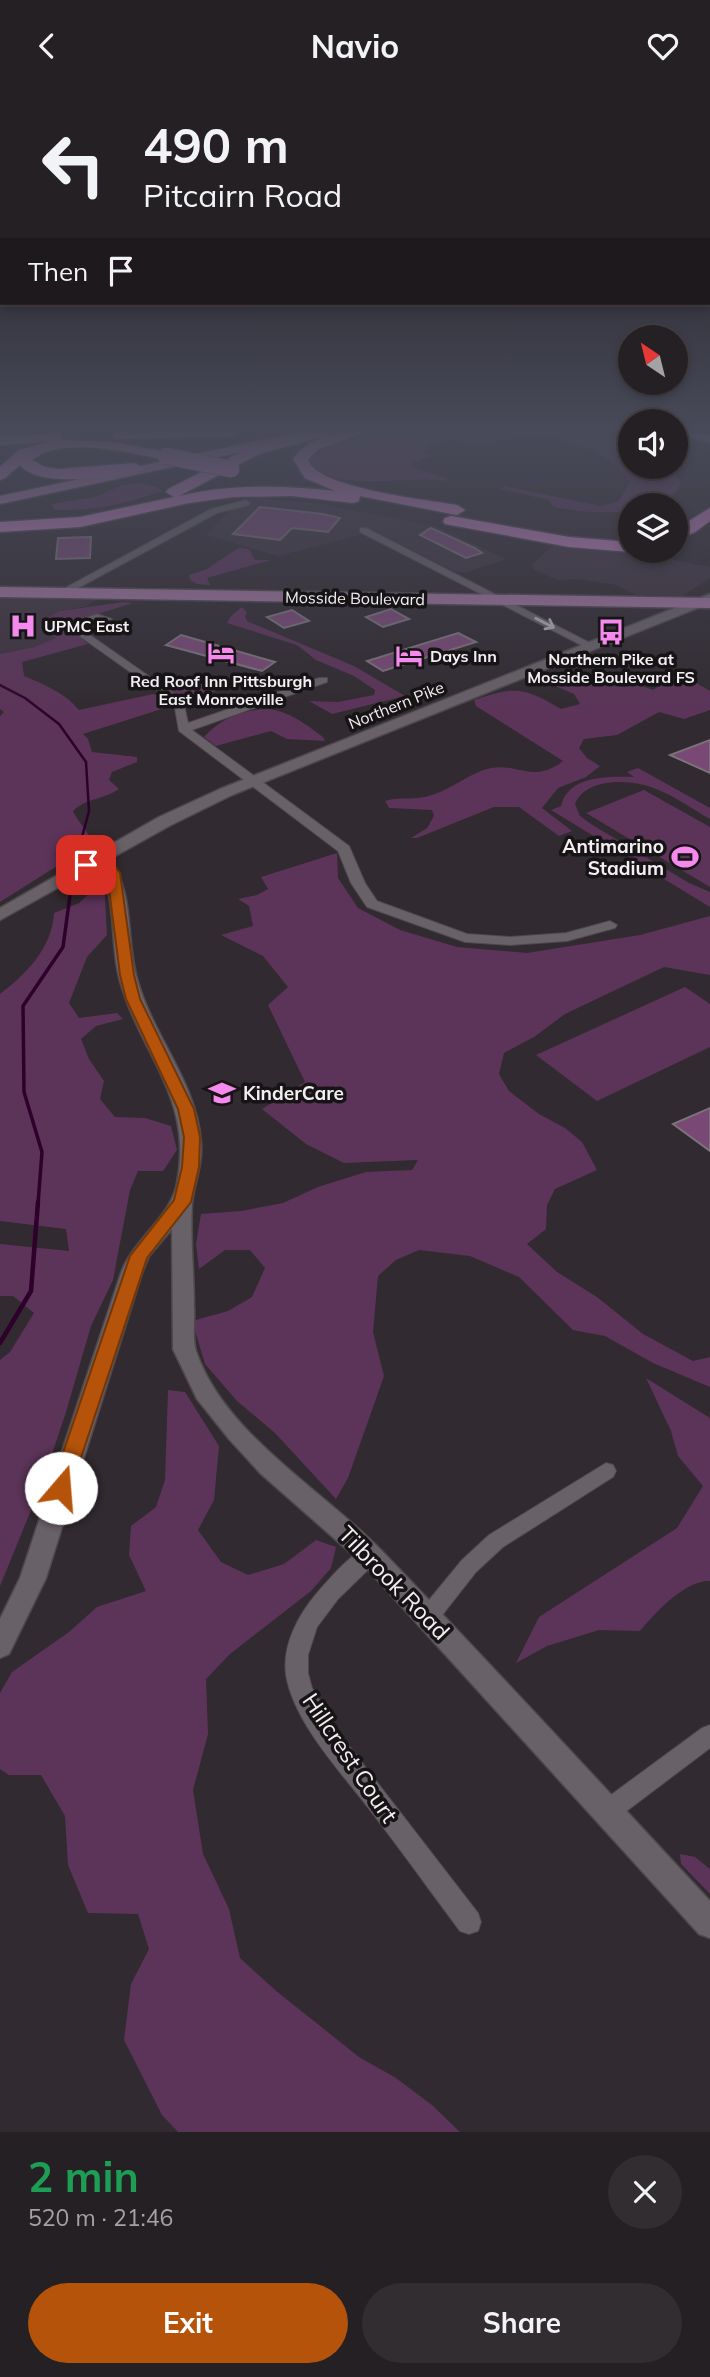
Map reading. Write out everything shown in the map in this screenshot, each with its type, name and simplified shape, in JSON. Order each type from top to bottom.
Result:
[{"type":"highway","points":[[504,527],[569,542],[618,546]]},
{"type":"highway","points":[[528,527],[618,540]]},
{"type":"highway","points":[[688,538],[708,527]]},
{"type":"main road","name":"Mosside Boulevard","points":[[0,592],[707,601]]},
{"type":"main road","name":"Northern Pike","points":[[0,915],[165,821],[254,781],[707,601]]},
{"type":"street","points":[[61,593],[184,527]]},
{"type":"street","points":[[363,530],[591,646]]},
{"type":"street","points":[[107,619],[97,617],[69,625],[179,702],[183,729],[344,849],[372,904],[465,938],[510,941],[567,937],[610,925]]},
{"type":"street","points":[[183,729],[323,680]]},
{"type":"street","points":[[0,1646],[33,1578],[124,1293],[139,1256],[182,1202],[191,1167],[192,1137],[186,1109],[133,999],[127,975],[117,889],[113,873],[101,857]]},
{"type":"street","name":"Tilbrook Road","points":[[182,1202],[184,1349],[205,1393],[237,1433],[269,1465],[370,1555],[710,1923]]},
{"type":"street","points":[[428,1617],[470,1566],[496,1541],[606,1471]]},
{"type":"street","name":"Hillcrest Court","points":[[370,1555],[316,1609],[299,1651],[297,1673],[305,1697],[344,1758],[470,1922]]},
{"type":"street","points":[[608,1811],[710,1735]]},
{"type":"shaded area","points":[[214,527],[439,527],[506,559],[464,573],[456,572],[375,531],[278,556],[206,535]]},
{"type":"shaded area","points":[[555,544],[618,552],[618,563],[688,563],[710,567],[710,578],[682,596],[636,595],[617,585],[578,579],[558,580],[534,570],[531,565]]},
{"type":"shaded area","points":[[238,548],[249,549],[255,560],[271,560],[207,578],[210,585],[197,584],[190,580],[189,575],[207,569]]},
{"type":"shaded area","name":"UPMC East","points":[[0,598],[96,600],[87,606],[60,611],[47,628],[57,638],[34,647],[0,654]]},
{"type":"shaded area","points":[[133,603],[65,624],[88,644],[22,662],[24,676],[61,694],[79,710],[153,694],[165,698],[171,706],[83,734],[88,739],[92,752],[137,757],[137,762],[112,772],[109,780],[119,789],[84,803],[73,811],[92,844],[0,902],[0,716],[4,712],[0,709],[0,654],[34,647],[56,638],[44,624],[45,619],[60,611]]},
{"type":"shaded area","points":[[242,607],[247,612],[247,621],[354,666],[405,696],[332,714],[309,701],[338,702],[374,695],[375,690],[354,676],[316,660],[297,645],[227,623]]},
{"type":"shaded area","points":[[542,673],[572,683],[637,684],[653,690],[662,684],[653,679],[681,674],[710,691],[710,710],[684,719],[659,712],[617,735],[584,739],[579,748],[587,758],[600,766],[586,777],[558,788],[542,808],[572,831],[559,836],[519,807],[494,807],[411,838],[427,828],[434,816],[432,810],[389,808],[385,801],[432,795],[491,768],[535,772],[552,768],[563,761],[476,706],[474,700],[500,692],[519,691],[538,696],[561,709],[580,704],[574,694],[539,679]]},
{"type":"shaded area","points":[[252,677],[187,702],[166,686],[181,679],[206,685]]},
{"type":"shaded area","points":[[268,709],[297,719],[325,741],[287,739],[271,731],[216,746],[204,737],[233,716]]},
{"type":"shaded area","points":[[638,768],[710,808],[710,819],[663,792],[624,782],[611,782],[589,788],[575,804],[580,816],[689,883],[710,892],[710,907],[551,810],[561,806],[565,796],[581,783],[591,779],[634,777],[627,772]]},
{"type":"shaded area","name":"Antimarino Stadium","points":[[644,790],[710,827],[710,887],[586,813]]},
{"type":"shaded area","points":[[337,853],[338,878],[358,908],[400,930],[457,947],[527,953],[640,935],[710,916],[710,975],[664,967],[565,1014],[534,1037],[504,1053],[499,1074],[509,1091],[582,1142],[597,1170],[555,1189],[547,1205],[546,1229],[527,1244],[557,1272],[597,1297],[643,1334],[693,1361],[710,1357],[710,1387],[653,1363],[605,1336],[573,1330],[519,1277],[470,1256],[419,1250],[396,1260],[378,1276],[373,1332],[384,1376],[348,1478],[336,1499],[275,1433],[237,1401],[205,1364],[192,1321],[228,1311],[252,1297],[265,1268],[250,1250],[225,1250],[199,1269],[196,1244],[201,1214],[241,1211],[283,1203],[318,1187],[366,1172],[412,1170],[418,1160],[344,1163],[306,1144],[262,1109],[305,1082],[268,1005],[288,987],[263,956],[221,935],[253,926],[249,906],[238,899],[257,895],[268,889],[261,877]]},
{"type":"shaded area","points":[[104,881],[107,935],[87,957],[69,1003],[79,1018],[117,1013],[123,1019],[96,1026],[81,1039],[89,1059],[104,1081],[100,1099],[115,1117],[145,1118],[171,1126],[177,1150],[163,1171],[138,1171],[130,1190],[113,1280],[91,1326],[43,1481],[0,1586],[0,1360],[10,1352],[34,1313],[13,1296],[0,1296],[0,1244],[69,1251],[66,1229],[0,1221],[0,994],[36,959],[49,937],[54,913],[79,903],[91,892],[92,883]]},
{"type":"shaded area","points":[[685,987],[710,1004],[710,1047],[597,1101],[536,1055]]},
{"type":"shaded area","points":[[646,1378],[710,1418],[710,1581],[700,1582],[681,1592],[662,1607],[640,1631],[599,1630],[547,1646],[516,1663],[539,1617],[677,1528],[703,1486],[678,1456],[671,1431]]},
{"type":"shaded area","points":[[168,1390],[185,1392],[219,1446],[214,1500],[198,1530],[221,1562],[248,1575],[284,1564],[316,1540],[336,1547],[331,1568],[311,1591],[230,1654],[206,1679],[208,1734],[193,1790],[203,1854],[229,1909],[240,1958],[275,1990],[359,2057],[396,2078],[432,2105],[460,2132],[178,2132],[162,2115],[124,2040],[131,1984],[149,1949],[138,1914],[88,1913],[68,1865],[65,1816],[41,1775],[9,1775],[0,1769],[0,1693],[12,1672],[69,1632],[97,1607],[146,1591],[129,1555],[131,1526],[156,1507],[165,1480]]},
{"type":"shaded area","points":[[680,1854],[695,1857],[710,1869],[710,1894],[681,1864]]},
{"type":"building","points":[[240,527],[332,527],[328,532],[292,528],[280,540],[233,534]]},
{"type":"building","points":[[431,528],[482,553],[466,558],[420,535]]},
{"type":"building","points":[[91,537],[90,558],[56,559],[58,538]]},
{"type":"building","points":[[391,609],[409,619],[383,627],[366,617]]},
{"type":"building","points":[[292,610],[309,621],[284,628],[267,617]]},
{"type":"building","name":"Days Inn","points":[[458,633],[476,642],[383,671],[367,661]]},
{"type":"building","name":"Red Roof Inn Pittsburgh East Monroeville","points":[[181,635],[275,662],[262,671],[166,645]]},
{"type":"building","points":[[710,740],[710,773],[670,755]]},
{"type":"building","points":[[710,1108],[710,1151],[673,1124]]},
{"type":"waterway","points":[[0,685],[25,698],[59,724],[86,762],[89,811],[74,867]]},
{"type":"waterway","points":[[72,883],[73,875]]},
{"type":"waterway","points":[[38,1204],[42,1152],[24,1092],[23,1006],[63,947],[72,881]]},
{"type":"waterway","points":[[0,1343],[31,1291],[38,1202]]},
{"type":"place","name":"UPMC East","points":[[23,626]]},
{"type":"place","name":"Northern Pike at Mosside Boulevard FS","points":[[611,632]]},
{"type":"place","name":"Red Roof Inn Pittsburgh East Monroeville","points":[[221,653]]},
{"type":"place","name":"Days Inn","points":[[409,656]]},
{"type":"place","name":"Antimarino Stadium","points":[[685,857]]},
{"type":"place","name":"KinderCare","points":[[222,1093]]},
{"type":"route","points":[[61,1488],[124,1293],[139,1256],[152,1236],[182,1202],[191,1167],[192,1137],[186,1109],[133,999],[127,975],[113,873],[101,857],[86,865]]}]
